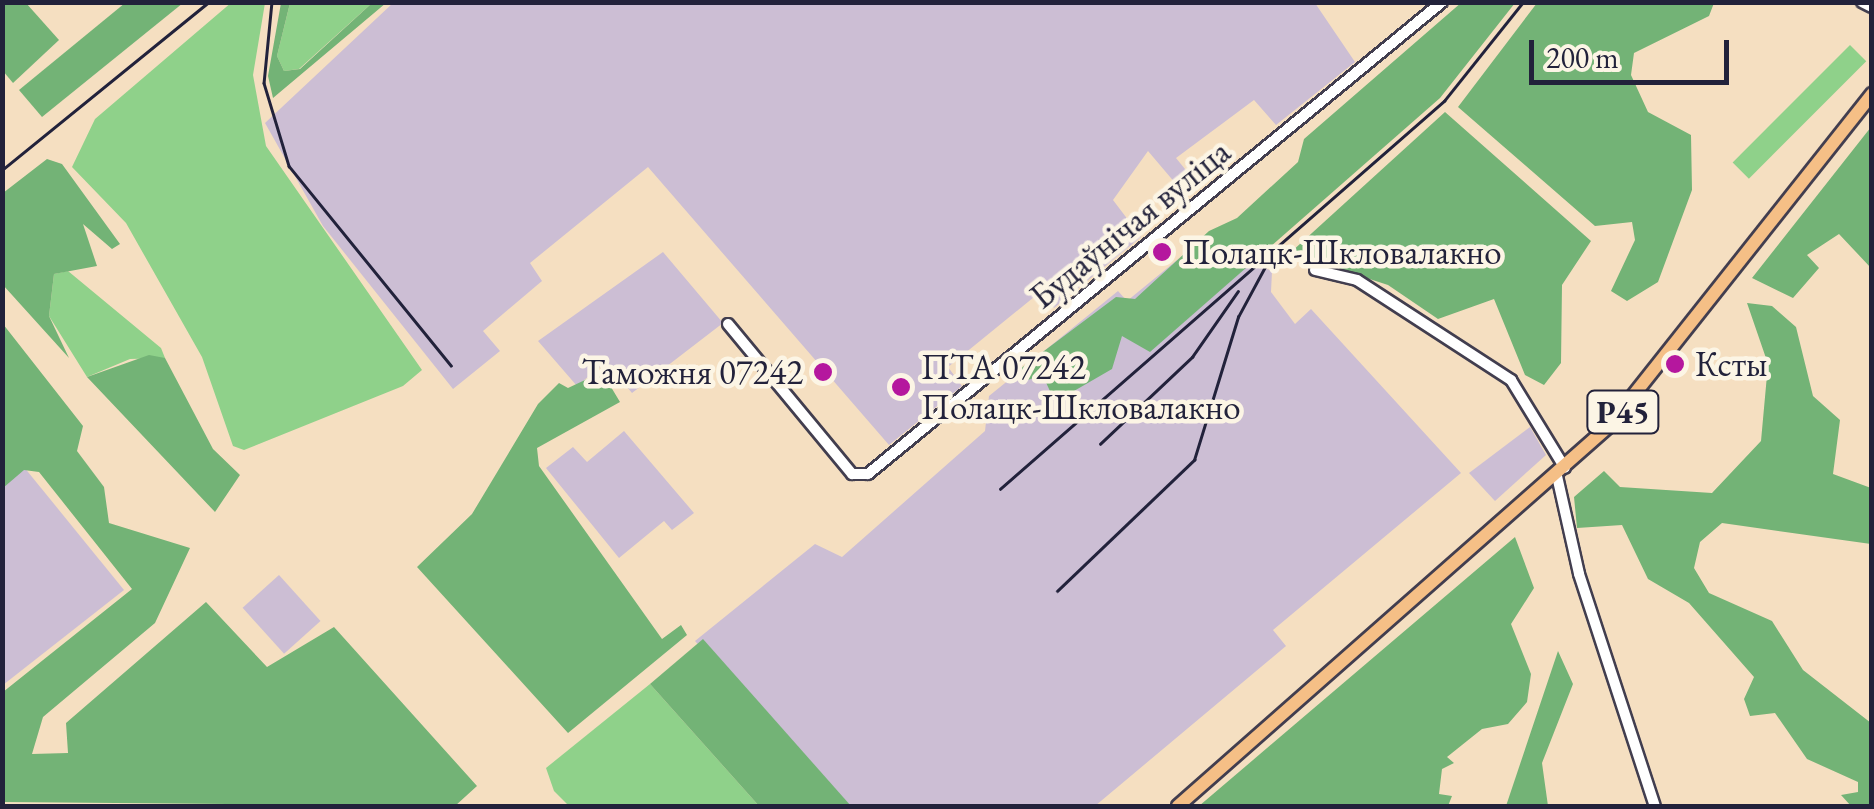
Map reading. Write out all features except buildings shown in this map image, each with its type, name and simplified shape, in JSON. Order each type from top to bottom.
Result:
[{"type":"main road","name":"Р45","points":[[1178,806],[1561,472],[1641,391],[1872,94]]},
{"type":"street","name":"Будаўнічая вуліца","points":[[728,324],[850,471],[868,474],[1442,2]]},
{"type":"street","points":[[1862,2],[1872,8]]},
{"type":"street","points":[[1316,270],[1357,280],[1511,380],[1561,472],[1579,574],[1656,806]]},
{"type":"shaded area","points":[[393,3],[1315,3],[1355,62],[1276,125],[1254,100],[1176,158],[1189,174],[1176,184],[1148,151],[1113,200],[1141,237],[1054,308],[1039,293],[948,367],[962,386],[889,445],[648,167],[530,263],[542,281],[483,331],[500,351],[453,389],[323,226],[265,123]]},
{"type":"shaded area","points":[[1199,242],[1272,271],[1271,292],[1295,324],[1311,309],[1461,473],[1273,630],[1286,646],[1095,806],[842,806],[695,641],[815,544],[842,557],[985,431],[989,396],[1118,291],[1127,301]]},
{"type":"shaded area","points":[[663,252],[723,323],[632,393],[606,362],[577,386],[538,341]]},
{"type":"shaded area","points":[[1530,427],[1546,455],[1495,501],[1469,473]]},
{"type":"shaded area","points":[[624,431],[694,513],[672,530],[664,521],[619,558],[546,468],[573,447],[587,462]]},
{"type":"shaded area","points":[[2,440],[124,590],[3,685],[2,685]]},
{"type":"shaded area","points":[[279,575],[320,621],[284,654],[243,608]]},
{"type":"green space","points":[[232,2],[265,3],[253,75],[266,146],[422,370],[403,386],[244,450],[233,446],[202,357],[126,223],[72,167],[95,119]]},
{"type":"green space","points":[[1462,2],[1515,3],[1440,98],[1150,352],[1122,336],[1112,369],[1055,402],[1043,376],[1023,381],[1016,372],[1116,297],[1135,299],[1209,231],[1237,218],[1298,162],[1304,139]]},
{"type":"green space","points":[[2,3],[26,3],[59,40],[13,83],[3,71]]},
{"type":"green space","points":[[125,3],[183,3],[42,117],[19,90]]},
{"type":"green space","points":[[281,3],[290,3],[277,56],[284,71],[300,69],[372,3],[386,3],[273,98],[268,76]]},
{"type":"green space","points":[[290,3],[372,3],[299,69],[284,71],[277,56]]},
{"type":"green space","points":[[1537,3],[1714,3],[1709,16],[1634,53],[1631,75],[1648,112],[1691,135],[1692,190],[1658,282],[1627,301],[1611,291],[1635,240],[1632,222],[1595,226],[1458,107]]},
{"type":"green space","points":[[1850,45],[1866,61],[1749,179],[1733,162]]},
{"type":"green space","points":[[1445,112],[1591,241],[1562,285],[1561,363],[1544,385],[1525,375],[1494,299],[1438,319],[1388,285],[1290,253]]},
{"type":"green space","points":[[1871,127],[1871,268],[1839,234],[1807,255],[1819,268],[1793,298],[1752,278]]},
{"type":"green space","points":[[47,159],[62,164],[120,244],[112,249],[83,224],[97,266],[54,274],[49,316],[69,358],[3,285],[3,193]]},
{"type":"green space","points":[[68,271],[161,348],[165,358],[130,359],[87,377],[49,316],[54,274]]},
{"type":"green space","points":[[1747,303],[1772,306],[1796,327],[1813,396],[1840,420],[1833,474],[1871,488],[1871,544],[1722,523],[1700,542],[1694,568],[1709,593],[1772,621],[1803,670],[1871,723],[1871,806],[1851,806],[1841,795],[1858,792],[1858,782],[1807,759],[1775,713],[1750,716],[1744,699],[1754,677],[1689,603],[1648,579],[1622,525],[1577,528],[1574,497],[1604,471],[1620,487],[1712,493],[1761,441],[1768,364]]},
{"type":"green space","points":[[3,324],[83,426],[77,451],[104,487],[109,523],[190,548],[155,623],[43,717],[32,754],[68,753],[66,723],[206,602],[267,667],[334,627],[477,786],[455,806],[3,802],[3,692],[132,589],[39,472],[24,470],[3,488]]},
{"type":"green space","points":[[149,355],[165,358],[213,449],[240,475],[215,512],[87,377]]},
{"type":"green space","points":[[602,372],[620,402],[537,448],[539,466],[662,639],[681,625],[687,635],[568,733],[417,567],[472,514],[538,404],[559,383],[568,388]]},
{"type":"green space","points":[[1515,537],[1534,588],[1511,624],[1531,674],[1527,702],[1508,724],[1482,729],[1447,757],[1454,763],[1442,769],[1439,794],[1452,796],[1448,806],[1199,806]]},
{"type":"green space","points":[[703,639],[851,806],[759,806],[650,684]]},
{"type":"green space","points":[[1558,651],[1573,684],[1542,763],[1548,806],[1506,806]]},
{"type":"green space","points":[[650,684],[759,806],[569,806],[554,791],[546,768]]},
{"type":"railway","points":[[2,170],[209,2]]},
{"type":"railway","points":[[272,2],[264,83],[289,166],[451,365]]},
{"type":"railway","points":[[1000,489],[1444,101],[1523,2]]},
{"type":"railway","points":[[1057,591],[1194,460],[1238,317],[1266,265]]},
{"type":"railway","points":[[1100,444],[1192,357],[1238,291]]},
{"type":"place","name":"Полацк-Шкловалакно","points":[[1162,252]]},
{"type":"place","name":"Ксты","points":[[1675,364]]},
{"type":"place","name":"Таможня 07242","points":[[823,372]]},
{"type":"place","name":"ПТА 07242 Полацк-Шкловалакно","points":[[901,387]]}]
